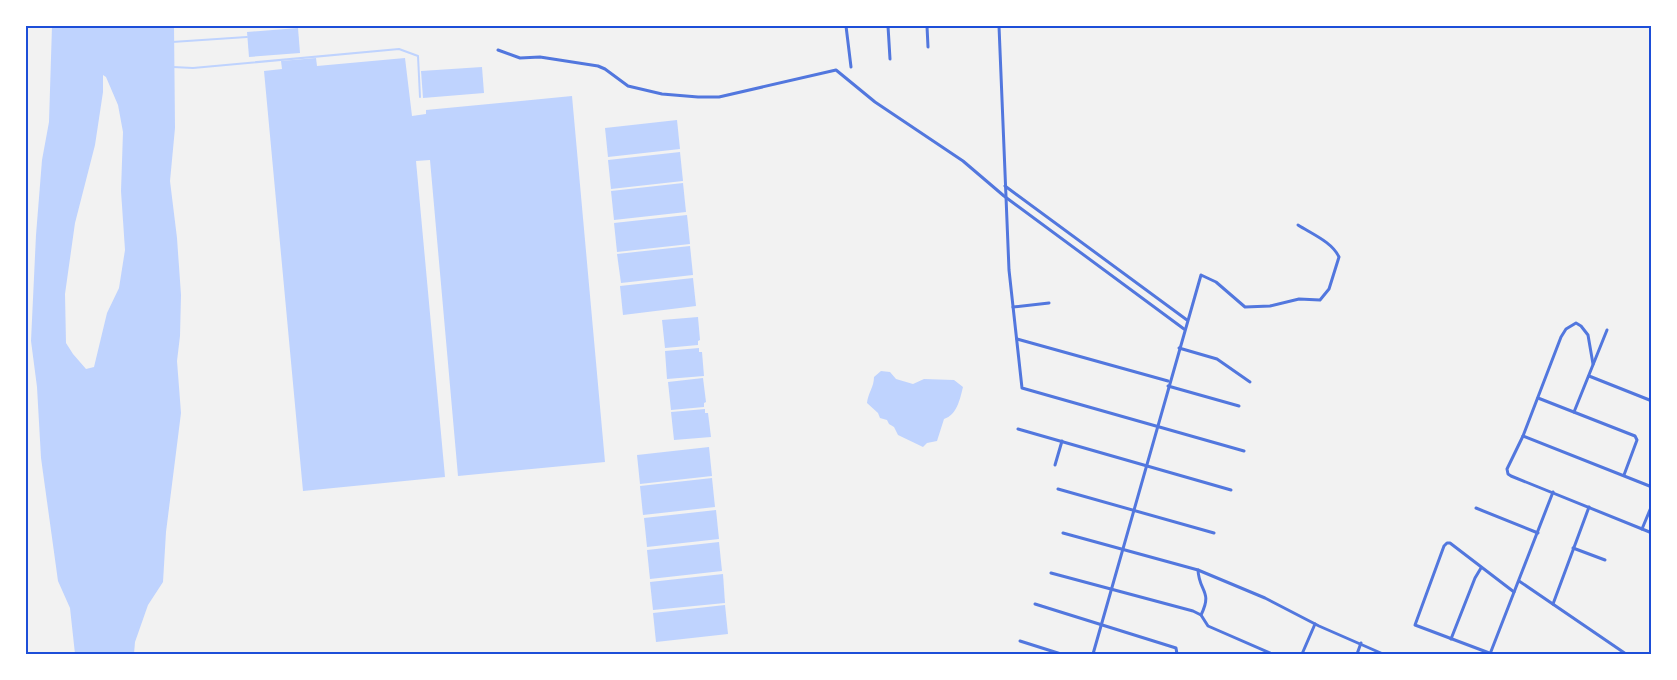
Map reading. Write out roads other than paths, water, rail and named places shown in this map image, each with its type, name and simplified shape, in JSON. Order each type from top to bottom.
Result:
[{"type":"street","points":[[846,26],[851,67]]},
{"type":"street","points":[[888,26],[890,59]]},
{"type":"street","points":[[927,26],[928,47]]},
{"type":"street","points":[[1001,26],[999,26],[1004,196],[1022,388],[1244,451]]},
{"type":"street","points":[[498,50],[520,58],[540,57],[598,66],[628,86],[662,94],[698,98],[719,97],[836,70],[875,102],[963,161],[1004,196],[1185,329]]},
{"type":"street","points":[[1005,185],[1187,320]]},
{"type":"street","points":[[1093,654],[1156,426],[1201,275],[1216,282],[1245,307],[1270,306],[1299,299],[1316,301],[1324,298],[1329,290],[1339,257],[1336,249],[1331,245],[1298,225]]},
{"type":"street","points":[[1096,263],[1101,257]]},
{"type":"street","points":[[1013,307],[1049,303]]},
{"type":"street","points":[[1593,364],[1588,335],[1576,323],[1562,337],[1523,436],[1507,469],[1508,474],[1652,533]]},
{"type":"street","points":[[1574,412],[1607,330]]},
{"type":"street","points":[[1017,339],[1239,406]]},
{"type":"street","points":[[1179,348],[1217,359],[1250,382]]},
{"type":"street","points":[[1588,376],[1652,401]]},
{"type":"street","points":[[1538,398],[1635,436],[1636,440],[1624,475]]},
{"type":"street","points":[[1018,429],[1231,490]]},
{"type":"street","points":[[1523,436],[1652,487]]},
{"type":"street","points":[[1055,465],[1062,441]]},
{"type":"street","points":[[1058,489],[1214,533]]},
{"type":"street","points":[[1514,592],[1447,543],[1415,625],[1491,654],[1553,492]]},
{"type":"street","points":[[1642,529],[1652,505]]},
{"type":"street","points":[[1553,604],[1588,507]]},
{"type":"street","points":[[1476,508],[1538,532]]},
{"type":"street","points":[[1064,533],[1198,570],[1265,598],[1314,624],[1383,654]]},
{"type":"street","points":[[1574,548],[1605,560]]},
{"type":"street","points":[[1450,639],[1481,568]]},
{"type":"street","points":[[1198,570],[1207,597],[1201,615]]},
{"type":"street","points":[[1051,573],[1193,611],[1201,615],[1208,626],[1272,654]]},
{"type":"street","points":[[1519,582],[1626,654]]},
{"type":"street","points":[[1035,604],[1176,648],[1177,654]]},
{"type":"street","points":[[1302,654],[1314,624]]},
{"type":"street","points":[[1020,641],[1061,654]]},
{"type":"street","points":[[1357,654],[1361,644]]},
{"type":"water","points":[[52,26],[174,26],[175,128],[170,181],[181,295],[177,361],[181,413],[166,532],[163,582],[148,605],[135,642],[134,654],[75,654],[70,608],[58,581],[41,458],[37,387],[31,341],[42,160],[49,122]],"holes":[[[103,75],[118,105],[123,132],[121,191],[125,250],[119,288],[107,313],[94,367],[86,369],[66,343],[65,294],[75,223],[95,145],[103,92]]]},
{"type":"water","points":[[298,28],[300,53],[249,57],[247,32]]},
{"type":"water","points":[[316,58],[317,66],[405,58],[412,116],[426,114],[426,110],[572,96],[605,462],[458,476],[430,160],[416,161],[445,477],[303,491],[264,71],[282,69],[281,61]]},
{"type":"water","points":[[482,67],[484,93],[423,98],[421,71]]},
{"type":"water","points":[[677,120],[680,149],[608,157],[605,128]]},
{"type":"water","points":[[680,152],[683,181],[611,189],[608,160]]},
{"type":"water","points":[[683,183],[686,212],[614,220],[611,191]]},
{"type":"water","points":[[687,215],[690,244],[617,252],[614,223]]},
{"type":"water","points":[[690,246],[693,275],[621,283],[617,254]]},
{"type":"water","points":[[693,278],[696,306],[623,315],[620,286]]},
{"type":"water","points":[[698,317],[700,340],[698,345],[665,348],[662,320]]},
{"type":"water","points":[[699,348],[699,352],[702,352],[704,376],[667,379],[665,351]]},
{"type":"water","points":[[881,371],[890,372],[896,379],[913,384],[924,379],[954,380],[963,387],[955,410],[944,419],[937,441],[927,443],[923,447],[898,435],[894,427],[887,420],[880,418],[867,403],[874,377]]},
{"type":"water","points":[[703,378],[706,402],[704,407],[671,410],[668,382]]},
{"type":"water","points":[[705,409],[705,413],[708,413],[711,437],[674,440],[671,412]]},
{"type":"water","points":[[709,447],[712,476],[640,484],[637,455]]},
{"type":"water","points":[[712,478],[715,507],[643,515],[640,486]]},
{"type":"water","points":[[716,510],[719,539],[647,547],[644,518]]},
{"type":"water","points":[[719,542],[722,571],[650,579],[647,550]]},
{"type":"water","points":[[723,574],[725,603],[653,610],[650,582]]},
{"type":"water","points":[[725,605],[728,634],[656,642],[653,613]]},
{"type":"waterway","points":[[172,42],[247,37]]},
{"type":"waterway","points":[[173,67],[193,68],[399,49],[418,56],[420,97]]}]
